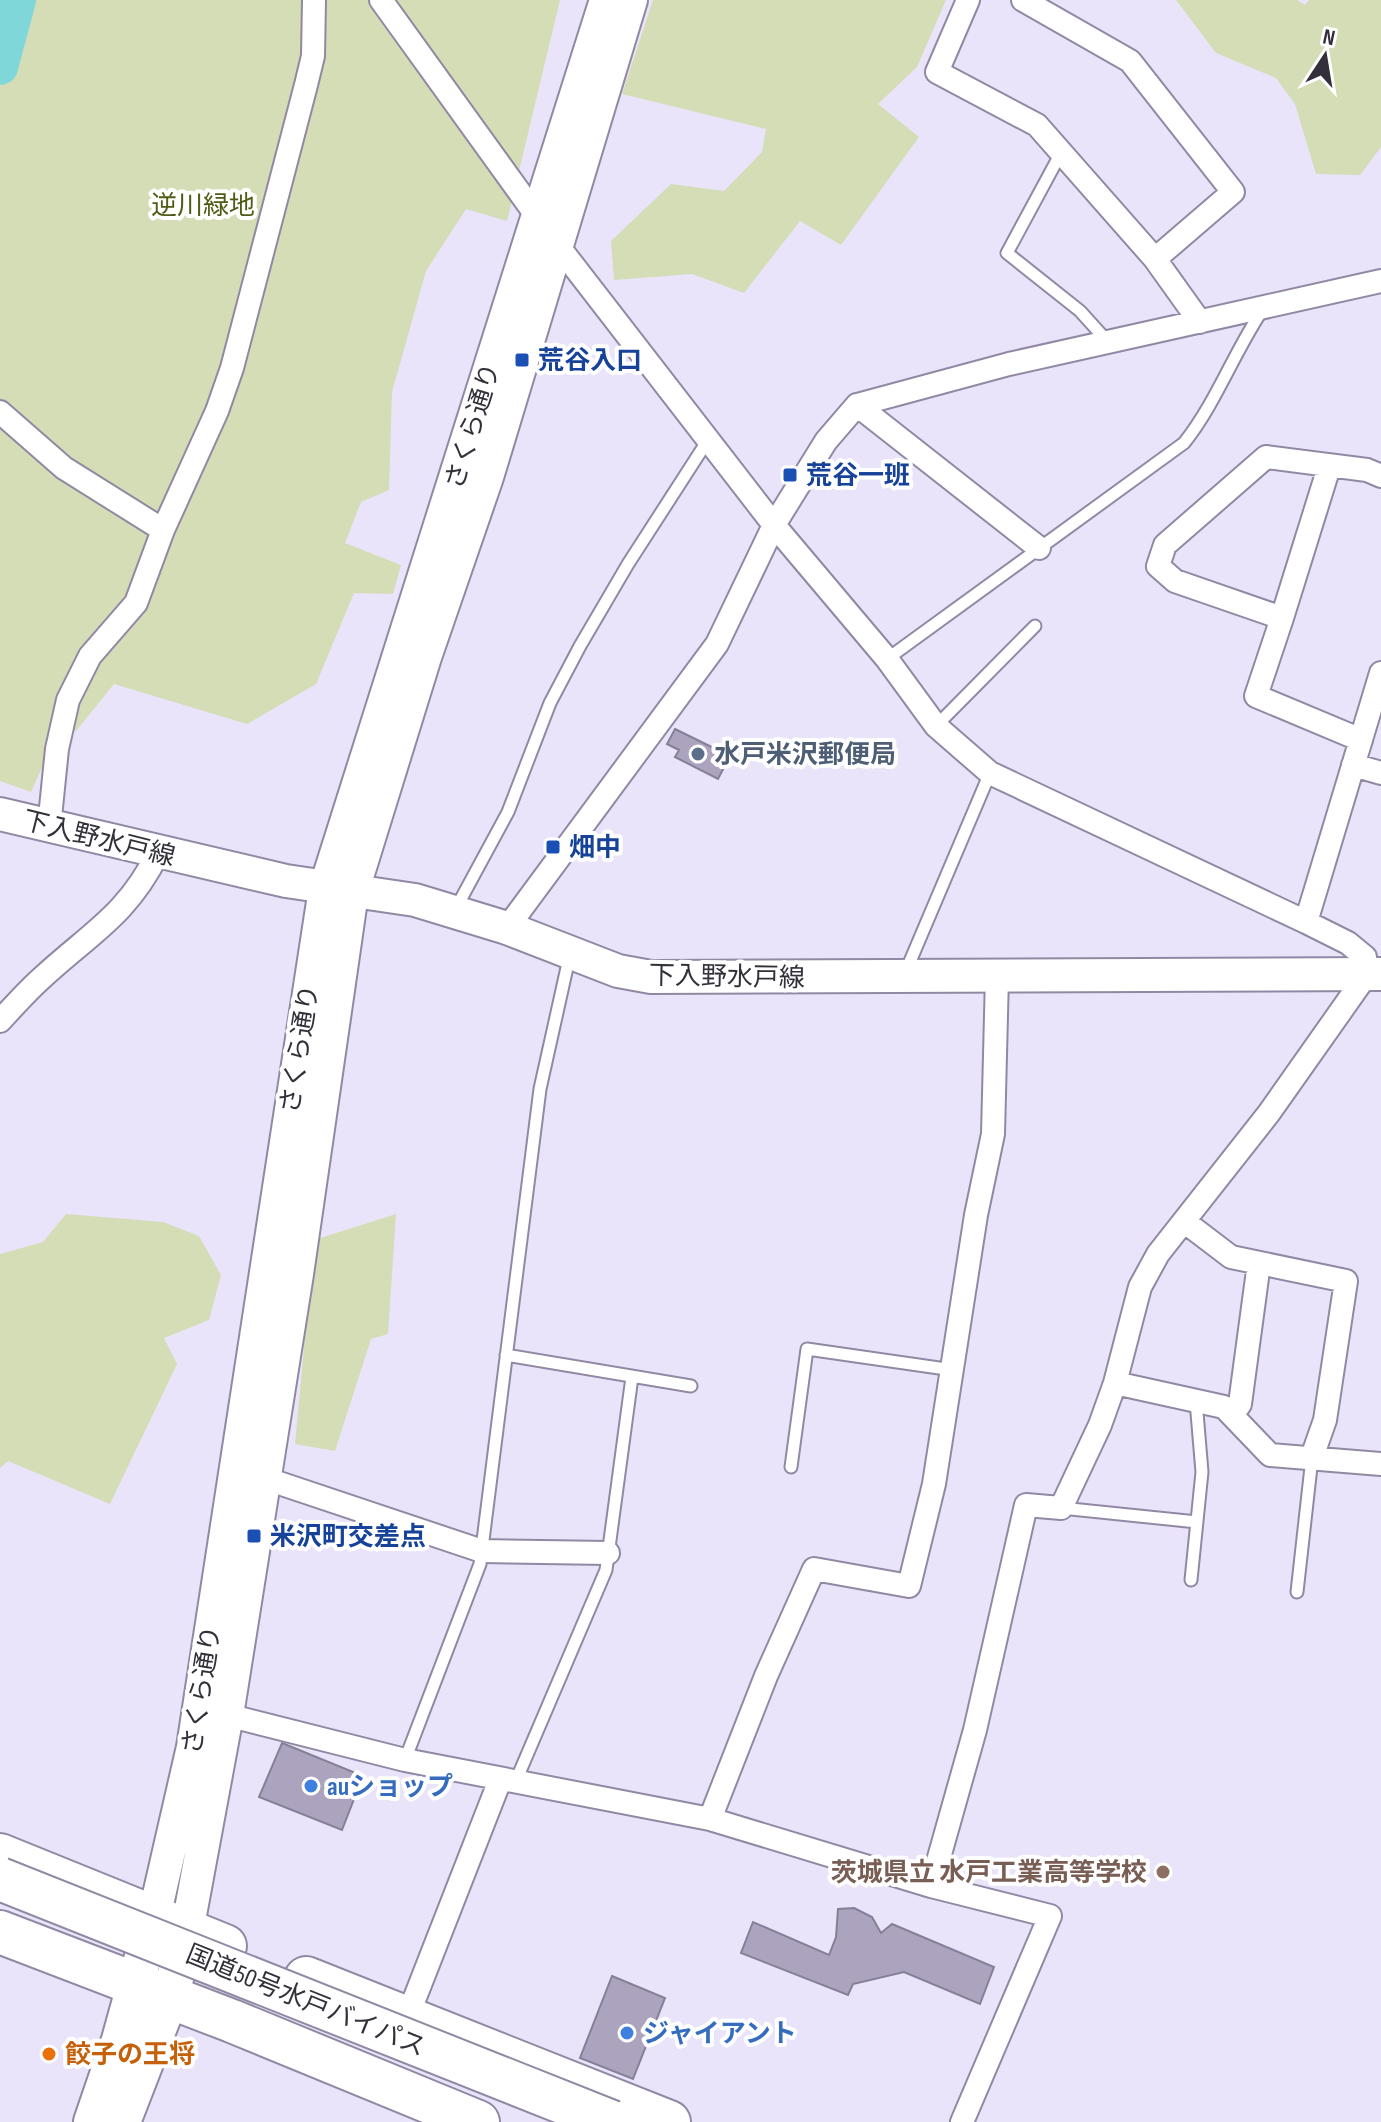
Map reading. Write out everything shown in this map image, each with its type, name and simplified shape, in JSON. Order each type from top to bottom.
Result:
[{"type":"highway","points":[[0,1855],[669,2122]]},
{"type":"highway","name":"国道50号水戸バイパス","points":[[0,1879],[612,2122]]},
{"type":"highway","name":"国道50号水戸バイパス","points":[[0,1906],[533,2122]]},
{"type":"highway","points":[[0,1932],[478,2122]]},
{"type":"main road","name":"さくら通り","points":[[122,2122],[171,1924]]},
{"type":"main road","name":"さくら通り","points":[[92,2122],[153,1991]]},
{"type":"street","points":[[49,827],[57,749],[68,700],[90,656],[136,603],[163,530],[217,411],[232,368],[313,56],[314,0]]},
{"type":"street","points":[[381,0],[559,247],[774,525],[887,659],[936,726],[990,773],[1348,943],[1365,957],[1374,974],[1158,1254],[1140,1287],[1115,1383],[1100,1425],[1061,1508],[1026,1505],[975,1730],[931,1886]]},
{"type":"street","name":"さくら通り","points":[[171,1924],[193,1747],[338,891],[537,215],[606,0]]},
{"type":"street","name":"さくら通り","points":[[171,1924],[227,1715],[264,1478],[338,891],[559,247],[631,0]]},
{"type":"street","points":[[968,0],[937,72],[1037,125],[1155,259],[1200,322]]},
{"type":"street","points":[[1023,0],[1130,61],[1233,192],[1155,259]]},
{"type":"street","points":[[507,928],[717,644],[774,525],[826,441],[857,405],[1108,342],[1381,281]]},
{"type":"street","points":[[857,405],[1039,548]]},
{"type":"street","points":[[0,412],[64,468],[163,530]]},
{"type":"street","points":[[1282,618],[1175,581],[1158,566],[1165,545],[1266,457],[1367,470],[1381,476]]},
{"type":"street","points":[[1329,467],[1256,696],[1361,740]]},
{"type":"street","points":[[1306,922],[1381,673]]},
{"type":"street","points":[[1353,765],[1381,773]]},
{"type":"street","name":"下入野水戸線","points":[[0,814],[158,853],[338,891],[386,894],[454,911],[618,971],[651,977],[1374,974]]},
{"type":"street","points":[[0,1021],[42,977],[120,912],[158,853]]},
{"type":"street","points":[[710,1819],[766,1676],[814,1569],[909,1586],[934,1484],[976,1215],[993,1134],[997,976]]},
{"type":"street","points":[[1185,1222],[1231,1257],[1346,1281],[1325,1420],[1312,1457]]},
{"type":"street","points":[[1232,1415],[1240,1404],[1259,1263]]},
{"type":"street","points":[[1115,1383],[1224,1407],[1270,1455],[1381,1464]]},
{"type":"street","points":[[264,1478],[482,1551],[608,1553]]},
{"type":"street","points":[[227,1715],[507,1782],[710,1819],[931,1886],[1050,1916],[962,2122]]},
{"type":"street","points":[[407,2018],[507,1782]]},
{"type":"lane","points":[[1062,150],[1007,253],[1080,311],[1108,342]]},
{"type":"lane","points":[[887,659],[1184,443],[1198,426],[1242,340],[1263,308]]},
{"type":"lane","points":[[454,911],[508,812],[550,703],[580,646],[628,564],[708,440]]},
{"type":"lane","points":[[936,726],[1035,626]]},
{"type":"lane","points":[[903,978],[990,773]]},
{"type":"lane","points":[[405,1760],[482,1551],[540,1089],[570,954]]},
{"type":"lane","points":[[791,1467],[807,1349],[954,1370]]},
{"type":"lane","points":[[506,1355],[691,1386]]},
{"type":"lane","points":[[507,1782],[606,1570],[632,1377]]},
{"type":"lane","points":[[1191,1580],[1202,1472],[1196,1401]]},
{"type":"lane","points":[[1297,1592],[1312,1457]]},
{"type":"lane","points":[[1061,1508],[1197,1522]]},
{"type":"green space","name":"逆川緑地","points":[[0,0],[560,0],[507,221],[466,209],[426,271],[392,392],[389,490],[361,502],[345,543],[401,565],[393,594],[354,593],[316,684],[247,724],[114,684],[76,731],[59,729],[31,792],[0,781]]},
{"type":"green space","points":[[653,0],[946,0],[917,67],[878,104],[919,137],[841,245],[800,221],[744,293],[692,274],[614,280],[611,241],[671,184],[724,191],[762,152],[766,129],[622,94]]},
{"type":"green space","points":[[1176,0],[1297,0],[1305,5],[1309,0],[1381,0],[1381,147],[1360,175],[1316,174],[1295,104],[1276,78],[1216,53]]},
{"type":"green space","points":[[66,1214],[163,1222],[199,1236],[221,1275],[209,1320],[164,1338],[177,1364],[110,1504],[8,1461],[0,1468],[0,1254],[43,1242]]},
{"type":"green space","points":[[396,1214],[388,1334],[371,1339],[335,1451],[295,1444],[314,1240]]},
{"type":"building","points":[[675,729],[730,756],[718,779],[675,757],[679,750],[667,744]]},
{"type":"building","name":"auショップ","points":[[282,1743],[363,1776],[342,1830],[259,1797]]},
{"type":"building","points":[[854,1908],[872,1917],[881,1933],[892,1924],[994,1967],[980,2004],[904,1972],[853,1984],[848,1995],[741,1953],[753,1922],[829,1955],[836,1937],[838,1909]]},
{"type":"building","points":[[612,1976],[665,1998],[633,2079],[580,2058]]},
{"type":"waterway","points":[[0,67],[18,0]]},
{"type":"place","name":"荒谷入口","points":[[522,360]]},
{"type":"place","name":"荒谷一班","points":[[790,475]]},
{"type":"place","name":"水戸米沢郵便局","points":[[698,754]]},
{"type":"place","name":"畑中","points":[[553,847]]},
{"type":"place","name":"米沢町交差点","points":[[254,1536]]},
{"type":"place","name":"auショップ","points":[[311,1786]]},
{"type":"place","name":"茨城県立 水戸工業高等学校","points":[[1163,1872]]},
{"type":"place","name":"ジャイアント","points":[[627,2033]]},
{"type":"place","name":"餃子の王将","points":[[49,2054]]}]
